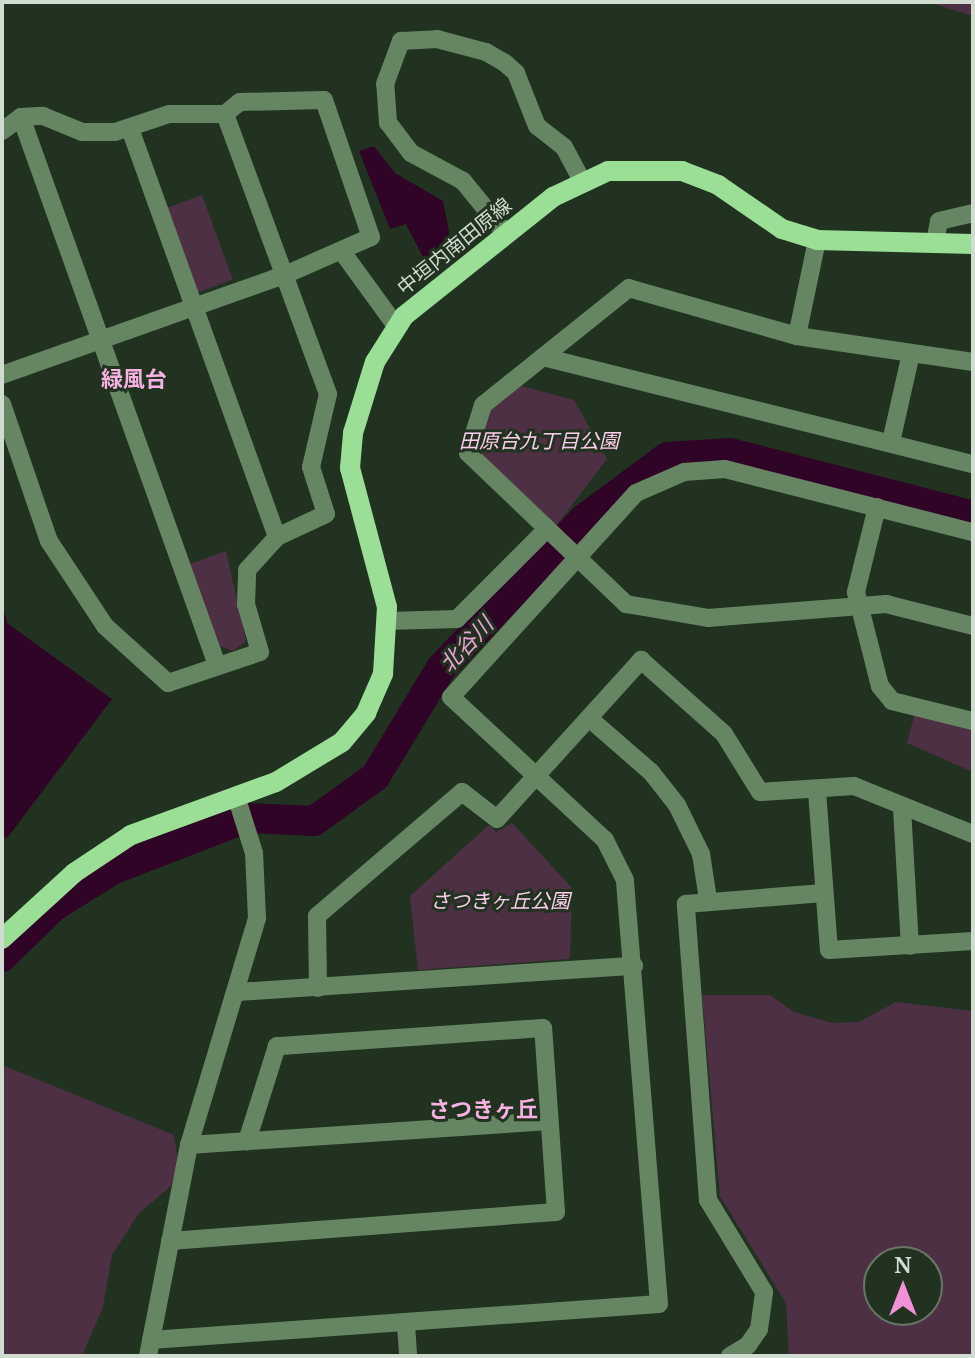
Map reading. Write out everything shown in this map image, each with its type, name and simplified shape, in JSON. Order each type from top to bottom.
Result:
[{"type":"main road","name":"中垣内南田原線","points":[[2,939],[74,873],[131,835],[276,782],[342,742],[366,713],[383,674],[387,621],[350,468],[362,398],[396,326],[553,197],[608,171],[682,171],[718,185],[782,229],[817,240],[973,244]]},
{"type":"street","points":[[507,235],[463,181],[411,153],[388,123],[385,84],[401,41],[437,39],[486,52],[505,63],[516,73],[537,126],[564,147],[582,181]]},
{"type":"street","points":[[2,131],[21,117],[43,116],[82,132],[130,129],[169,114],[225,114],[240,102],[324,100],[371,237],[343,253],[287,274],[2,375]]},
{"type":"street","points":[[2,404],[49,541],[105,626],[168,683],[260,652],[246,604],[247,570],[277,537],[326,514],[311,467],[328,394],[287,274],[225,114]]},
{"type":"street","points":[[21,117],[217,665]]},
{"type":"street","points":[[130,129],[277,537]]},
{"type":"street","points":[[935,242],[939,221],[973,213]]},
{"type":"street","points":[[797,336],[817,240]]},
{"type":"street","points":[[343,253],[396,326]]},
{"type":"street","points":[[973,362],[797,336],[629,288],[483,405],[468,453],[626,604],[708,618],[886,604],[973,626]]},
{"type":"street","points":[[891,442],[911,353]]},
{"type":"street","points":[[543,357],[973,464]]},
{"type":"street","points":[[236,797],[254,853],[257,918],[238,992],[189,1145],[149,1348],[659,1304],[631,907],[617,861],[605,840],[451,697],[636,493],[684,472],[725,469],[973,532]]},
{"type":"street","points":[[877,507],[858,604],[880,686],[892,701],[973,721]]},
{"type":"street","points":[[387,621],[457,619],[548,530]]},
{"type":"street","points":[[318,988],[317,916],[462,792],[497,819],[641,660],[724,734],[760,792],[817,791],[854,786],[902,808],[973,834]]},
{"type":"street","points":[[590,719],[651,772],[677,805],[701,854],[708,899]]},
{"type":"street","points":[[817,791],[829,950],[973,941]]},
{"type":"street","points":[[902,808],[910,946]]},
{"type":"street","points":[[730,1356],[748,1345],[759,1329],[764,1292],[708,1200],[686,904],[708,899],[824,893]]},
{"type":"street","points":[[238,992],[634,966]]},
{"type":"street","points":[[170,1241],[556,1212],[543,1028],[277,1046],[247,1141]]},
{"type":"street","points":[[189,1145],[549,1121]]},
{"type":"street","points":[[406,1325],[408,1356]]},
{"type":"green space","points":[[928,2],[973,2],[973,16]]},
{"type":"green space","points":[[202,195],[233,280],[198,292],[167,208]]},
{"type":"green space","name":"田原台九丁目公園","points":[[521,386],[574,400],[607,459],[555,527],[477,449],[490,408]]},
{"type":"green space","points":[[226,551],[246,641],[233,651],[219,646],[190,564]]},
{"type":"green space","points":[[915,713],[973,729],[973,772],[907,743]]},
{"type":"green space","name":"さつきヶ丘公園","points":[[512,823],[572,888],[570,959],[418,970],[410,896],[489,825],[496,832]]},
{"type":"green space","points":[[702,995],[770,995],[794,1012],[832,1023],[859,1022],[896,1002],[973,1011],[973,1356],[789,1356],[786,1303],[720,1196]]},
{"type":"green space","points":[[2,1065],[174,1135],[178,1161],[171,1186],[139,1213],[112,1255],[103,1307],[82,1356],[2,1356]]},
{"type":"shaded area","points":[[374,146],[395,173],[443,201],[450,237],[425,261],[406,224],[390,229],[359,151]]},
{"type":"shaded area","points":[[2,602],[7,623],[112,699],[8,837],[2,839]]},
{"type":"waterway","name":"北谷川","points":[[2,957],[53,907],[112,870],[246,818],[314,821],[375,777],[441,668],[585,518],[667,457],[730,453],[973,516]]},
{"type":"district","name":"緑風台","points":[[134,379]]},
{"type":"district","name":"さつきヶ丘","points":[[483,1109]]}]
